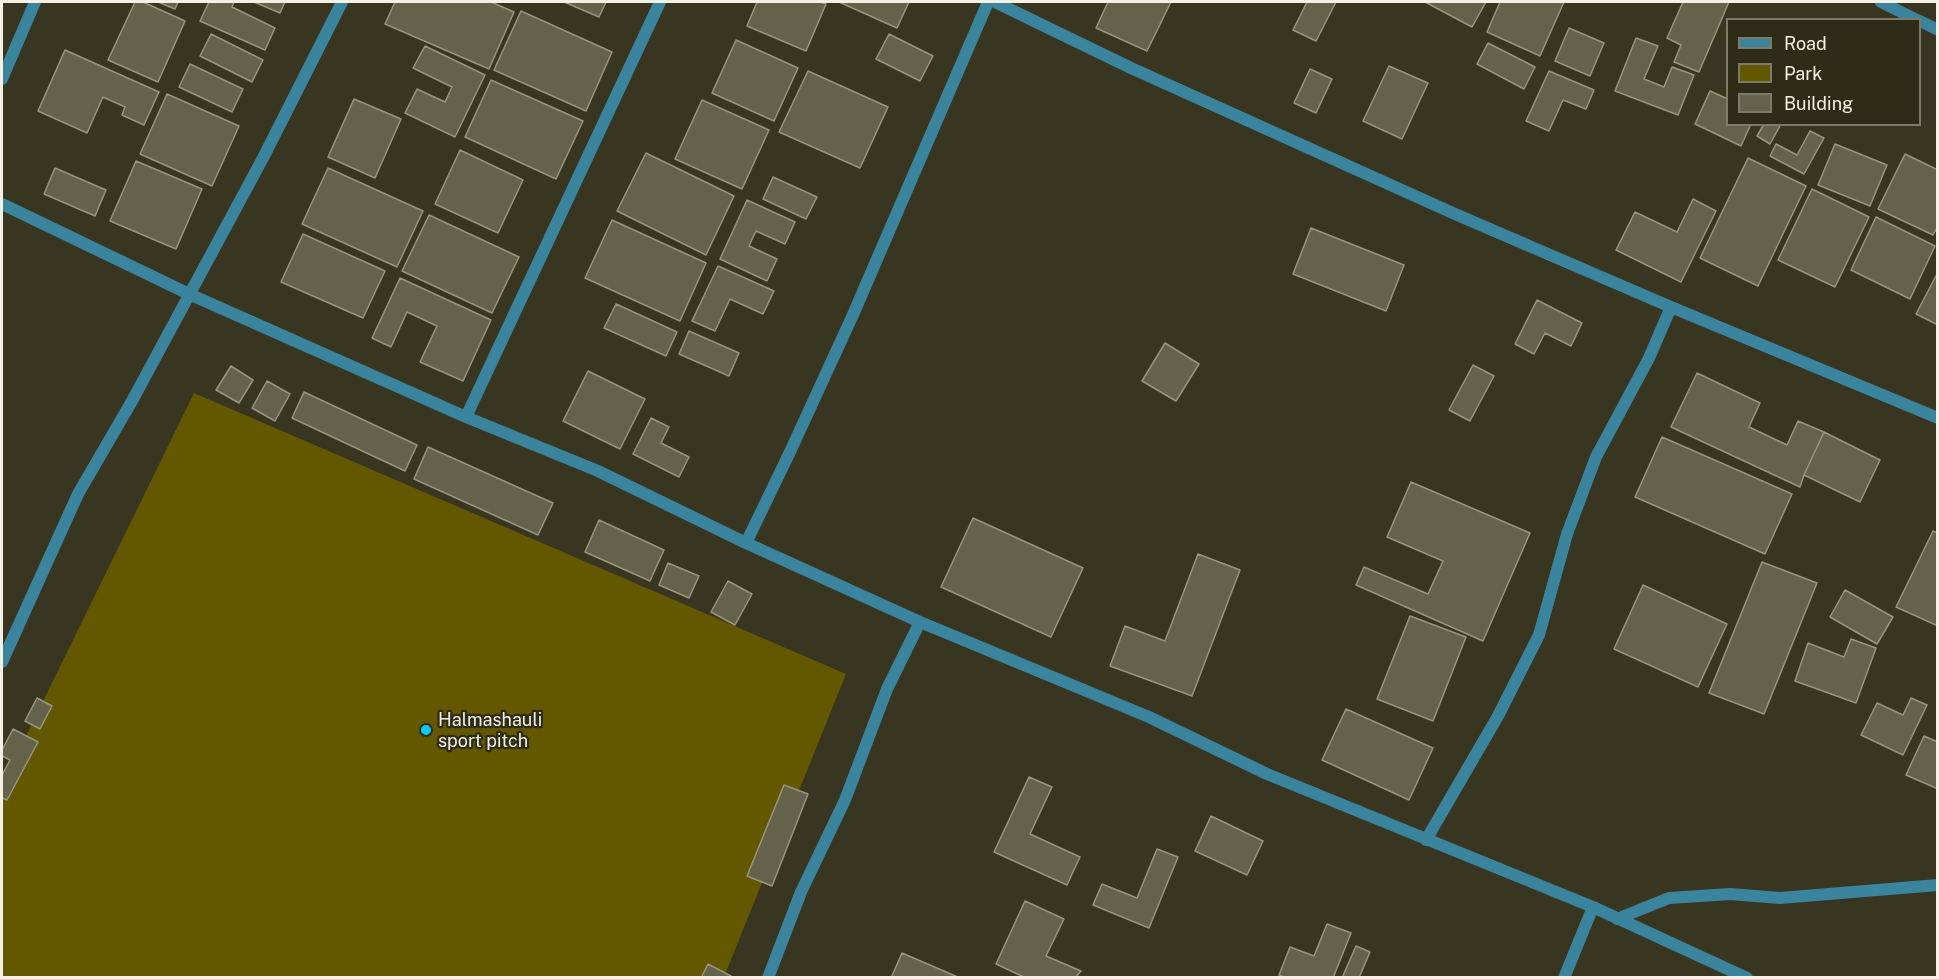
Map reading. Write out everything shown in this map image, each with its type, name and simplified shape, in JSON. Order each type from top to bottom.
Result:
[{"type":"street","points":[[2,79],[35,2]]},
{"type":"street","points":[[2,662],[78,494],[132,401],[263,158],[342,2]]},
{"type":"street","points":[[466,417],[660,2]]},
{"type":"street","points":[[746,543],[852,317],[988,2]]},
{"type":"street","points":[[995,2],[1142,73],[1455,214],[1938,418]]},
{"type":"street","points":[[1881,2],[1914,18]]},
{"type":"street","points":[[1921,22],[1938,30]]},
{"type":"street","points":[[2,204],[189,294],[466,417],[598,471],[746,543],[920,622],[1149,717],[1267,774],[1593,907],[1746,978]]},
{"type":"street","points":[[1426,840],[1498,717],[1539,635],[1567,534],[1596,457],[1649,358],[1671,307]]},
{"type":"street","points":[[768,978],[801,892],[845,800],[887,689],[920,622]]},
{"type":"street","points":[[1617,919],[1669,898],[1730,894],[1780,898],[1938,885]]},
{"type":"street","points":[[1564,978],[1593,907]]},
{"type":"green space","name":"Halmashauli sport pitch","points":[[194,393],[846,674],[724,977],[2,977],[2,785]]},
{"type":"building","points":[[135,2],[143,2],[185,21],[158,82],[108,60]]},
{"type":"building","points":[[158,2],[178,2],[175,9]]},
{"type":"building","points":[[209,2],[234,2],[232,7],[275,28],[265,50],[200,21]]},
{"type":"building","points":[[254,2],[285,2],[280,13]]},
{"type":"building","points":[[395,2],[491,2],[514,12],[489,69],[385,24]]},
{"type":"building","points":[[564,2],[606,2],[599,17]]},
{"type":"building","points":[[757,2],[820,2],[826,4],[806,51],[747,26]]},
{"type":"building","points":[[839,2],[909,2],[897,28]]},
{"type":"building","points":[[1108,2],[1171,2],[1147,51],[1096,28]]},
{"type":"building","points":[[1307,2],[1336,2],[1316,41],[1293,30]]},
{"type":"building","points":[[1425,2],[1486,2],[1472,27]]},
{"type":"building","points":[[1500,2],[1564,2],[1540,56],[1487,32]]},
{"type":"building","points":[[1683,2],[1729,2],[1699,72],[1674,62],[1681,45],[1667,38]]},
{"type":"building","points":[[521,11],[612,52],[586,111],[494,70]]},
{"type":"building","points":[[1569,28],[1604,43],[1590,76],[1555,61]]},
{"type":"building","points":[[211,34],[263,60],[252,82],[200,56]]},
{"type":"building","points":[[889,34],[933,56],[920,81],[876,59]]},
{"type":"building","points":[[1636,38],[1658,46],[1644,79],[1664,87],[1672,67],[1694,75],[1678,115],[1615,91]]},
{"type":"building","points":[[736,40],[798,68],[774,121],[712,93]]},
{"type":"building","points":[[1488,43],[1535,67],[1524,89],[1477,64]]},
{"type":"building","points":[[425,46],[485,75],[455,137],[405,113],[417,89],[445,102],[452,87],[413,68]]},
{"type":"building","points":[[65,50],[159,92],[144,125],[122,115],[125,107],[103,97],[87,133],[38,111]]},
{"type":"building","points":[[190,64],[243,89],[232,112],[179,87]]},
{"type":"building","points":[[1389,66],[1428,83],[1402,139],[1363,121]]},
{"type":"building","points":[[1310,69],[1332,79],[1316,113],[1294,103]]},
{"type":"building","points":[[808,71],[888,107],[860,168],[779,132]]},
{"type":"building","points":[[1549,71],[1594,90],[1586,109],[1563,100],[1549,131],[1526,121]]},
{"type":"building","points":[[491,80],[583,121],[556,179],[465,137]]},
{"type":"building","points":[[1710,91],[1726,98],[1726,126],[1750,126],[1741,146],[1695,124]]},
{"type":"building","points":[[167,94],[239,126],[212,186],[140,154]]},
{"type":"building","points":[[354,99],[401,119],[375,178],[328,157]]},
{"type":"building","points":[[702,100],[769,130],[742,189],[675,159]]},
{"type":"building","points":[[1763,126],[1780,126],[1770,144],[1757,136]]},
{"type":"building","points":[[1810,131],[1824,138],[1804,174],[1770,156],[1776,144],[1797,155]]},
{"type":"building","points":[[1835,144],[1887,165],[1870,206],[1818,185]]},
{"type":"building","points":[[460,150],[523,180],[498,233],[435,204]]},
{"type":"building","points":[[646,153],[734,196],[706,255],[617,211]]},
{"type":"building","points":[[1905,154],[1938,170],[1938,226],[1933,235],[1878,209]]},
{"type":"building","points":[[1748,158],[1806,186],[1758,286],[1700,258]]},
{"type":"building","points":[[136,161],[202,189],[176,249],[110,221]]},
{"type":"building","points":[[55,168],[106,190],[95,216],[44,194]]},
{"type":"building","points":[[328,168],[423,211],[397,267],[302,224]]},
{"type":"building","points":[[773,177],[817,197],[806,219],[763,199]]},
{"type":"building","points":[[1812,189],[1869,217],[1835,287],[1778,260]]},
{"type":"building","points":[[1693,199],[1716,211],[1681,282],[1616,250],[1635,212],[1677,232]]},
{"type":"building","points":[[747,200],[795,222],[785,244],[756,231],[749,246],[777,259],[767,281],[720,259]]},
{"type":"building","points":[[429,215],[519,257],[492,313],[402,271]]},
{"type":"building","points":[[1876,217],[1935,246],[1910,299],[1851,270]]},
{"type":"building","points":[[612,220],[706,263],[680,321],[585,278]]},
{"type":"building","points":[[1311,228],[1404,265],[1386,311],[1293,274]]},
{"type":"building","points":[[303,234],[385,271],[363,318],[281,282]]},
{"type":"building","points":[[718,266],[774,291],[763,314],[730,299],[715,331],[692,321]]},
{"type":"building","points":[[1938,272],[1938,325],[1916,314]]},
{"type":"building","points":[[400,278],[491,320],[463,381],[420,362],[437,326],[407,312],[391,347],[372,338]]},
{"type":"building","points":[[1537,300],[1582,323],[1571,346],[1545,333],[1534,354],[1515,344]]},
{"type":"building","points":[[616,304],[677,332],[666,356],[604,328]]},
{"type":"building","points":[[689,331],[739,353],[729,376],[679,354]]},
{"type":"building","points":[[1165,343],[1199,364],[1176,401],[1142,381]]},
{"type":"building","points":[[1473,365],[1494,376],[1470,421],[1449,410]]},
{"type":"building","points":[[231,366],[253,380],[239,403],[216,390]]},
{"type":"building","points":[[588,371],[645,399],[620,449],[563,421]]},
{"type":"building","points":[[1697,373],[1760,403],[1749,427],[1787,445],[1798,421],[1824,432],[1800,487],[1671,427]]},
{"type":"building","points":[[267,381],[290,394],[275,421],[252,408]]},
{"type":"building","points":[[304,392],[417,445],[405,471],[292,418]]},
{"type":"building","points":[[651,418],[669,427],[661,443],[689,457],[679,477],[633,454]]},
{"type":"building","points":[[1824,432],[1880,460],[1860,502],[1804,475]]},
{"type":"building","points":[[1662,437],[1792,494],[1765,554],[1635,497]]},
{"type":"building","points":[[428,447],[553,503],[538,535],[414,479]]},
{"type":"building","points":[[1411,482],[1530,533],[1483,641],[1356,585],[1364,567],[1428,594],[1443,561],[1387,537]]},
{"type":"building","points":[[973,518],[1083,568],[1051,637],[941,587]]},
{"type":"building","points":[[599,520],[664,550],[650,581],[585,552]]},
{"type":"building","points":[[1933,531],[1938,533],[1938,626],[1896,607]]},
{"type":"building","points":[[1198,554],[1240,570],[1192,696],[1110,666],[1125,626],[1165,641]]},
{"type":"building","points":[[1762,562],[1817,583],[1764,714],[1709,693]]},
{"type":"building","points":[[668,563],[699,576],[689,598],[659,585]]},
{"type":"building","points":[[728,581],[752,594],[735,625],[711,612]]},
{"type":"building","points":[[1643,585],[1727,624],[1698,687],[1614,649]]},
{"type":"building","points":[[1845,590],[1893,617],[1877,644],[1830,617]]},
{"type":"building","points":[[1410,616],[1466,637],[1433,721],[1377,699]]},
{"type":"building","points":[[1851,639],[1876,648],[1856,703],[1795,681],[1808,643],[1844,657]]},
{"type":"building","points":[[37,698],[52,706],[40,729],[25,721]]},
{"type":"building","points":[[1911,698],[1927,705],[1903,755],[1861,735],[1877,703],[1903,715]]},
{"type":"building","points":[[1346,709],[1433,748],[1409,800],[1322,760]]},
{"type":"building","points":[[13,729],[38,742],[7,800],[2,798],[2,775],[10,760],[2,756],[2,750]]},
{"type":"building","points":[[1924,736],[1938,742],[1938,789],[1906,775]]},
{"type":"building","points":[[1029,777],[1052,787],[1030,834],[1080,857],[1067,885],[994,852]]},
{"type":"building","points":[[784,785],[808,794],[772,886],[747,876]]},
{"type":"building","points":[[1211,816],[1263,841],[1247,875],[1195,851]]},
{"type":"building","points":[[1157,849],[1178,857],[1149,928],[1093,905],[1102,884],[1137,898]]},
{"type":"building","points":[[1025,901],[1064,919],[1046,956],[1081,971],[1075,978],[1026,978],[996,964]]},
{"type":"building","points":[[1327,924],[1351,933],[1333,978],[1286,978],[1279,975],[1290,947],[1314,956]]},
{"type":"building","points":[[1356,946],[1370,952],[1359,978],[1342,978]]},
{"type":"building","points":[[902,953],[960,978],[891,978]]},
{"type":"building","points":[[708,964],[731,976],[731,978],[701,978]]},
{"type":"place","name":"Halmashauli sport pitch","points":[[426,730]]}]
